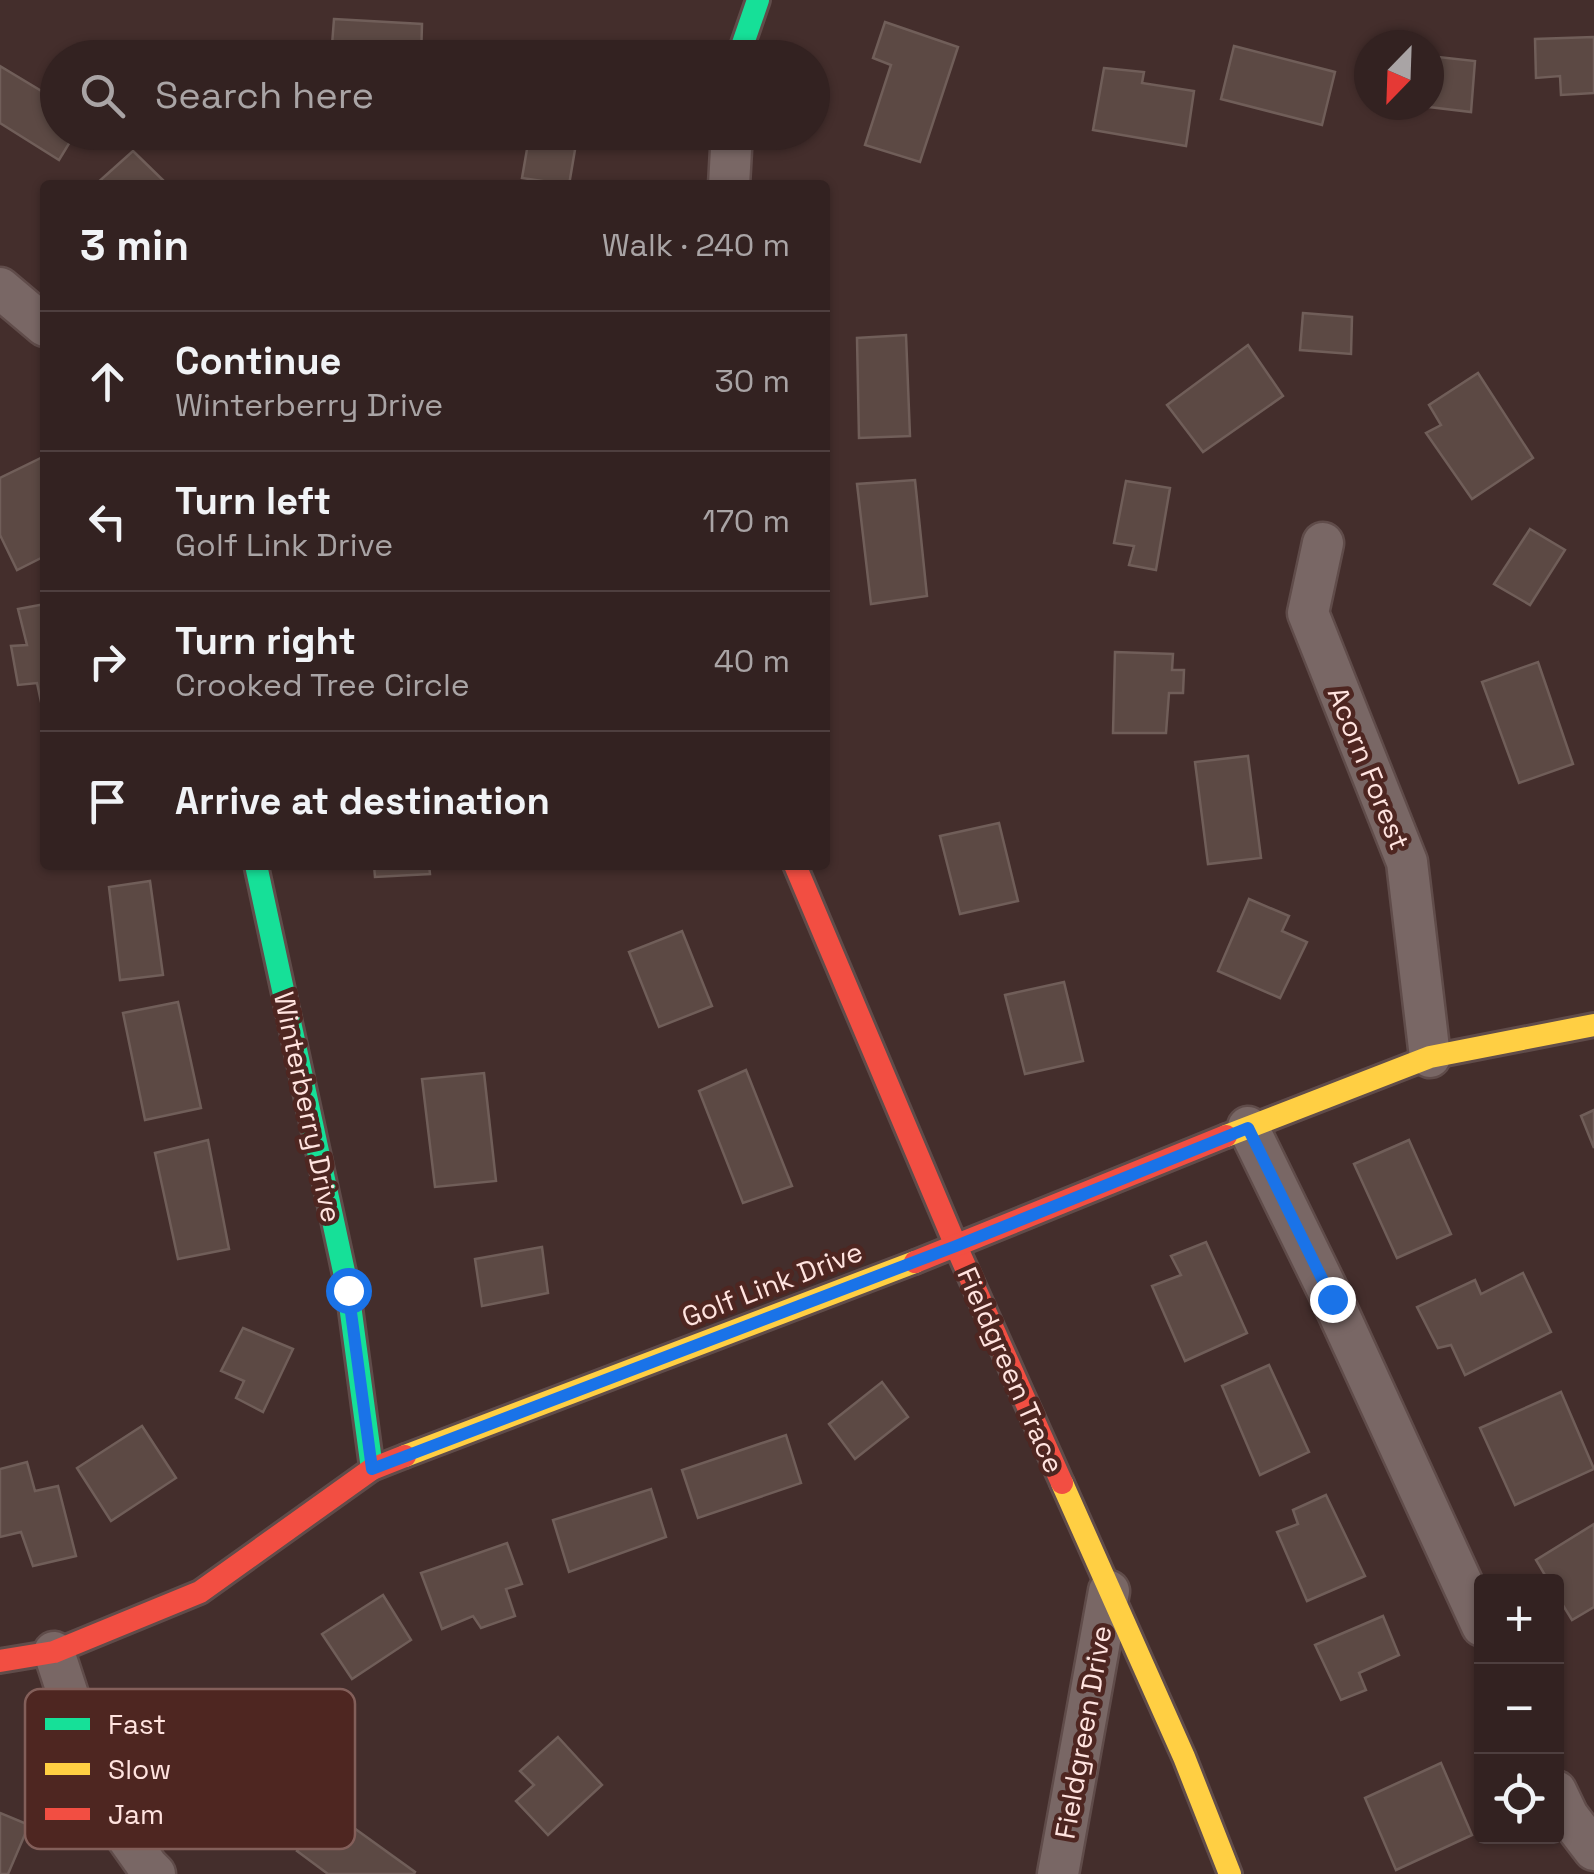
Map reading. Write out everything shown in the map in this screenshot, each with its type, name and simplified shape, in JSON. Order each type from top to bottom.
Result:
[{"type":"street","points":[[744,40],[758,0]]},
{"type":"street","points":[[732,19],[735,40]]},
{"type":"street","points":[[730,180],[731,150]]},
{"type":"street","points":[[0,288],[40,322]]},
{"type":"street","name":"Acorn Forest","points":[[1323,543],[1308,613],[1407,862],[1430,1057]]},
{"type":"street","name":"Winterberry Drive","points":[[257,870],[348,1290],[372,1469]]},
{"type":"street","name":"Fieldgreen Trace","points":[[796,870],[956,1246],[1184,1757],[1230,1874]]},
{"type":"street","name":"Golf Link Drive","points":[[0,1661],[54,1652],[200,1592],[372,1469],[956,1246],[1430,1057],[1594,1025]]},
{"type":"street","points":[[1248,1128],[1332,1299],[1474,1609]]},
{"type":"street","name":"Fieldgreen Drive","points":[[1058,1874],[1108,1591]]},
{"type":"street","points":[[54,1652],[66,1689]]},
{"type":"street","points":[[1564,1808],[1594,1850]]},
{"type":"street","points":[[135,1849],[156,1874]]},
{"type":"building","points":[[334,19],[422,24],[422,40],[332,40]]},
{"type":"building","points":[[885,22],[958,47],[920,162],[865,145],[891,65],[873,58]]},
{"type":"building","points":[[1594,37],[1594,93],[1561,95],[1560,76],[1536,78],[1535,39]]},
{"type":"building","points":[[1234,46],[1335,72],[1322,125],[1221,99]]},
{"type":"building","points":[[1444,58],[1475,61],[1471,112],[1444,109]]},
{"type":"building","points":[[0,66],[40,90],[40,148],[0,123]]},
{"type":"building","points":[[1104,68],[1144,72],[1142,83],[1194,91],[1186,146],[1093,130]]},
{"type":"building","points":[[43,150],[65,150],[59,160]]},
{"type":"building","points":[[527,150],[575,150],[570,180],[522,178]]},
{"type":"building","points":[[133,151],[163,180],[101,180]]},
{"type":"building","points":[[1303,313],[1352,317],[1351,354],[1300,350]]},
{"type":"building","points":[[906,335],[910,436],[859,438],[857,338]]},
{"type":"building","points":[[1248,345],[1283,396],[1203,452],[1167,405]]},
{"type":"building","points":[[1478,373],[1533,458],[1472,499],[1426,433],[1441,425],[1429,405]]},
{"type":"building","points":[[40,458],[40,558],[17,570],[0,535],[0,478]]},
{"type":"building","points":[[915,480],[927,596],[871,604],[857,484]]},
{"type":"building","points":[[1126,481],[1170,488],[1156,570],[1129,565],[1134,546],[1114,543]]},
{"type":"building","points":[[1530,529],[1565,550],[1530,605],[1494,584]]},
{"type":"building","points":[[40,605],[40,697],[37,683],[18,685],[11,646],[27,645],[18,609]]},
{"type":"building","points":[[1115,652],[1173,654],[1172,670],[1184,670],[1183,693],[1169,693],[1166,733],[1113,733]]},
{"type":"building","points":[[1538,662],[1573,764],[1519,783],[1482,682]]},
{"type":"building","points":[[1248,756],[1261,858],[1208,864],[1195,762]]},
{"type":"building","points":[[999,823],[1018,901],[960,914],[940,836]]},
{"type":"building","points":[[374,870],[430,870],[430,874],[375,877]]},
{"type":"building","points":[[150,881],[163,975],[120,980],[109,887]]},
{"type":"building","points":[[1249,899],[1289,916],[1282,931],[1307,942],[1280,998],[1218,971]]},
{"type":"building","points":[[682,931],[712,1006],[659,1027],[629,952]]},
{"type":"building","points":[[1064,982],[1083,1061],[1025,1074],[1005,995]]},
{"type":"building","points":[[178,1002],[201,1108],[145,1120],[123,1013]]},
{"type":"building","points":[[746,1070],[792,1186],[743,1203],[699,1091]]},
{"type":"building","points":[[484,1073],[496,1181],[435,1187],[422,1079]]},
{"type":"building","points":[[1594,1110],[1594,1148],[1581,1116]]},
{"type":"building","points":[[208,1140],[229,1249],[178,1259],[155,1153]]},
{"type":"building","points":[[1409,1140],[1451,1234],[1397,1258],[1354,1164]]},
{"type":"building","points":[[1206,1242],[1247,1333],[1185,1361],[1152,1286],[1181,1275],[1171,1256]]},
{"type":"building","points":[[542,1247],[548,1293],[482,1306],[475,1259]]},
{"type":"building","points":[[1523,1273],[1551,1332],[1465,1375],[1451,1345],[1438,1348],[1417,1307],[1475,1280],[1481,1294]]},
{"type":"building","points":[[243,1328],[293,1349],[263,1412],[236,1398],[244,1381],[221,1371]]},
{"type":"building","points":[[1269,1365],[1309,1452],[1260,1475],[1222,1386]]},
{"type":"building","points":[[882,1382],[908,1417],[855,1459],[829,1424]]},
{"type":"building","points":[[1561,1392],[1594,1469],[1515,1505],[1480,1428]]},
{"type":"building","points":[[142,1426],[176,1478],[111,1521],[77,1468]]},
{"type":"building","points":[[786,1435],[801,1483],[698,1518],[682,1470]]},
{"type":"building","points":[[27,1462],[35,1491],[58,1486],[76,1556],[33,1566],[21,1532],[0,1537],[0,1469]]},
{"type":"building","points":[[651,1489],[666,1537],[569,1572],[553,1520]]},
{"type":"building","points":[[1326,1495],[1365,1576],[1307,1601],[1277,1532],[1298,1524],[1293,1510]]},
{"type":"building","points":[[1594,1524],[1594,1607],[1572,1620],[1564,1607],[1564,1574],[1544,1574],[1536,1560]]},
{"type":"building","points":[[507,1543],[522,1584],[506,1589],[515,1616],[481,1628],[473,1616],[442,1629],[421,1573]]},
{"type":"building","points":[[383,1595],[411,1640],[352,1679],[322,1634]]},
{"type":"building","points":[[1383,1616],[1399,1655],[1359,1673],[1366,1690],[1341,1700],[1315,1645]]},
{"type":"building","points":[[558,1737],[602,1785],[548,1835],[516,1801],[534,1785],[520,1771]]},
{"type":"building","points":[[1441,1763],[1472,1835],[1396,1870],[1365,1798]]},
{"type":"building","points":[[0,1813],[25,1823],[25,1834],[8,1874],[0,1874]]},
{"type":"building","points":[[355,1829],[415,1872],[328,1874],[297,1851],[355,1849]]},
{"type":"traffic: fast","points":[[744,40],[758,0]]},
{"type":"traffic: fast","points":[[257,870],[348,1290],[372,1469]]},
{"type":"traffic: slow","points":[[1226,1136],[1430,1057],[1594,1025]]},
{"type":"traffic: slow","points":[[405,1456],[915,1262]]},
{"type":"traffic: slow","points":[[1062,1483],[1184,1757],[1230,1874]]},
{"type":"traffic: jam","points":[[797,870],[956,1246],[1062,1483]]},
{"type":"traffic: jam","points":[[915,1262],[1226,1136]]},
{"type":"traffic: jam","points":[[0,1661],[54,1652],[200,1592],[372,1469],[405,1456]]},
{"type":"route","points":[[348,1290],[372,1469],[956,1246],[1248,1128],[1332,1299]]}]
